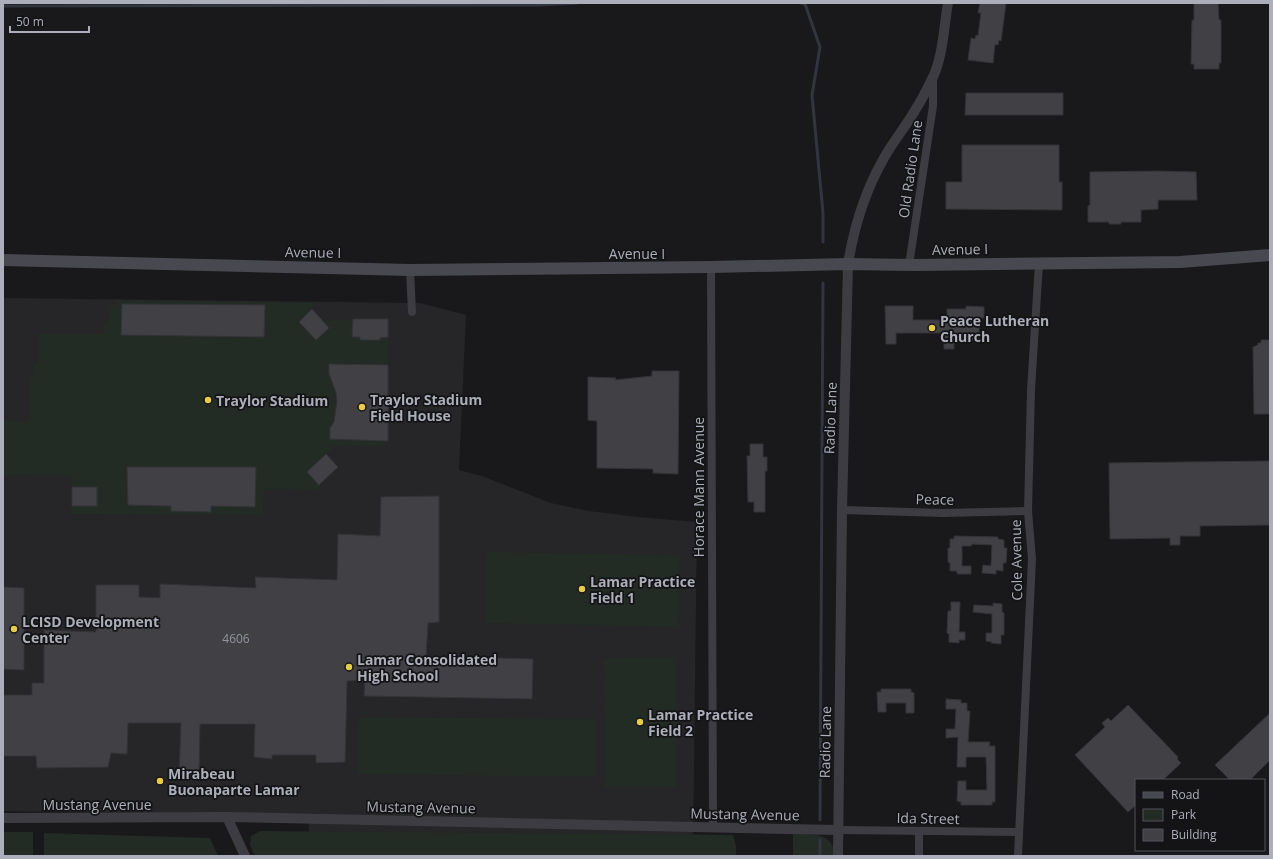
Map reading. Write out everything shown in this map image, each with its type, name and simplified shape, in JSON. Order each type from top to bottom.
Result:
[{"type":"main road","name":"Avenue I","points":[[3,260],[410,270],[848,264],[909,265],[1180,262],[1270,254]]},
{"type":"street","name":"Radio Lane","points":[[838,856],[842,510],[848,264],[857,222],[876,173],[884,158],[918,107],[933,77],[940,55],[948,3]]},
{"type":"street","name":"Old Radio Lane","points":[[909,265],[933,106],[933,77]]},
{"type":"street","name":"Cole Avenue","points":[[1018,856],[1032,559],[1028,511],[1031,390],[1039,263]]},
{"type":"street","name":"Horace Mann Avenue","points":[[711,267],[713,827]]},
{"type":"street","points":[[410,270],[412,312]]},
{"type":"street","name":"Peace","points":[[842,510],[943,513],[1028,511]]},
{"type":"street","points":[[227,817],[245,856]]},
{"type":"street","name":"Mustang Avenue","points":[[3,818],[227,817],[838,830]]},
{"type":"street","name":"Ida Street","points":[[838,830],[1018,832]]},
{"type":"street","points":[[919,831],[919,856]]},
{"type":"shaded area","name":"Lamar Consolidated High School","points":[[3,298],[420,303],[466,315],[459,470],[482,476],[551,503],[589,511],[697,522],[693,845],[736,846],[736,856],[309,856],[309,815],[3,811]]},
{"type":"green space","name":"Traylor Stadium","points":[[115,300],[312,303],[312,309],[323,321],[388,319],[388,441],[385,441],[386,446],[332,446],[332,450],[326,454],[338,467],[320,485],[319,490],[264,489],[263,515],[72,514],[72,476],[3,475],[3,421],[28,422],[29,378],[33,378],[34,363],[38,363],[39,334],[104,334],[104,323],[109,319],[109,306],[115,306]]},
{"type":"green space","name":"Lamar Practice Field 1","points":[[486,552],[679,555],[678,627],[485,623]]},
{"type":"green space","name":"Lamar Practice Field 2","points":[[676,657],[676,787],[605,787],[604,658]]},
{"type":"green space","points":[[358,717],[596,719],[596,777],[357,774]]},
{"type":"green space","points":[[260,831],[733,835],[736,846],[736,856],[255,856],[250,845],[251,836]]},
{"type":"green space","points":[[3,832],[33,832],[33,856],[3,856]]},
{"type":"green space","points":[[44,833],[210,838],[218,856],[44,856]]},
{"type":"green space","points":[[793,834],[814,835],[826,838],[833,848],[834,856],[793,856]]},
{"type":"building","points":[[980,3],[1006,3],[1001,41],[999,40],[998,45],[995,44],[993,63],[968,60],[971,38],[975,39],[976,35],[978,36],[981,13],[978,13]]},
{"type":"building","points":[[1194,3],[1218,3],[1219,20],[1221,20],[1221,63],[1219,63],[1219,69],[1194,69],[1194,64],[1191,64]]},
{"type":"building","points":[[966,93],[1063,93],[1063,115],[965,115]]},
{"type":"building","points":[[962,145],[1059,145],[1059,182],[1062,182],[1062,210],[946,209],[946,182],[962,182]]},
{"type":"building","points":[[1090,172],[1196,172],[1197,200],[1158,200],[1158,209],[1141,210],[1141,222],[1121,222],[1121,224],[1109,224],[1109,222],[1088,222],[1088,206],[1090,205]]},
{"type":"building","points":[[122,304],[265,305],[264,337],[121,335]]},
{"type":"building","name":"Peace Lutheran Church","points":[[885,306],[913,306],[913,320],[947,320],[947,309],[966,309],[966,306],[984,307],[984,318],[979,318],[979,340],[954,340],[954,349],[944,349],[944,333],[896,333],[896,344],[886,344]]},
{"type":"building","points":[[312,309],[329,328],[316,340],[299,322]]},
{"type":"building","points":[[353,319],[388,319],[388,337],[380,338],[380,340],[360,340],[360,337],[352,337]]},
{"type":"building","points":[[1261,340],[1270,340],[1270,414],[1254,414],[1253,347],[1258,345],[1258,343],[1261,343]]},
{"type":"building","name":"Traylor Stadium Field House","points":[[329,364],[388,365],[388,441],[330,439],[330,428],[334,422],[337,401],[336,392],[329,374]]},
{"type":"building","points":[[652,371],[679,371],[678,474],[653,473],[653,469],[597,468],[597,421],[588,420],[588,377],[616,378],[615,380],[652,376]]},
{"type":"building","points":[[750,444],[763,444],[763,457],[767,457],[767,471],[765,471],[765,512],[754,512],[754,502],[748,502],[747,456],[750,456]]},
{"type":"building","points":[[326,454],[338,467],[319,485],[307,472]]},
{"type":"building","points":[[1270,461],[1270,525],[1200,526],[1200,536],[1180,536],[1180,545],[1170,545],[1170,538],[1110,539],[1109,463]]},
{"type":"building","points":[[127,467],[256,467],[255,507],[211,506],[211,512],[171,511],[171,506],[128,505]]},
{"type":"building","points":[[72,487],[97,487],[97,506],[72,506]]},
{"type":"building","points":[[439,496],[439,622],[428,623],[426,656],[533,659],[532,699],[364,696],[365,680],[347,681],[345,762],[316,763],[316,755],[272,755],[272,759],[254,757],[255,724],[200,724],[199,776],[179,775],[181,723],[128,723],[127,754],[111,753],[108,767],[37,768],[36,756],[3,756],[3,695],[32,695],[32,683],[44,683],[44,630],[96,632],[96,585],[139,585],[139,597],[160,598],[160,584],[256,588],[255,577],[337,580],[338,534],[380,536],[381,497]]},
{"type":"building","points":[[954,536],[998,537],[998,539],[1004,540],[1004,548],[1007,548],[1006,563],[1003,563],[1003,571],[996,570],[996,574],[982,573],[983,565],[991,566],[992,545],[972,544],[971,546],[962,546],[962,566],[971,566],[971,574],[957,574],[957,571],[950,571],[950,563],[948,562],[948,548],[950,548],[950,539],[954,539]]},
{"type":"building","name":"LCISD Development Center","points":[[3,587],[24,588],[24,670],[3,669]]},
{"type":"building","points":[[951,602],[960,602],[959,632],[965,632],[965,640],[959,640],[959,643],[949,642],[949,634],[947,633],[948,611],[951,611]]},
{"type":"building","points":[[993,603],[1002,604],[1002,612],[1004,613],[1004,635],[1001,635],[1001,644],[986,641],[986,633],[992,633],[992,614],[973,612],[974,605],[993,606]]},
{"type":"building","points":[[881,689],[911,689],[911,692],[914,693],[914,713],[906,713],[906,703],[886,703],[886,712],[878,712],[877,692],[881,692]]},
{"type":"building","points":[[946,699],[961,700],[961,703],[967,703],[967,711],[970,711],[968,742],[990,742],[989,746],[995,746],[995,802],[992,802],[992,805],[961,805],[961,802],[957,801],[958,781],[966,781],[966,790],[987,790],[986,757],[966,757],[966,767],[957,767],[958,737],[946,738],[946,729],[955,729],[956,709],[946,709]]},
{"type":"building","points":[[1128,705],[1178,757],[1177,759],[1181,763],[1164,779],[1135,779],[1135,806],[1128,812],[1075,755],[1105,727],[1102,723],[1108,718],[1111,721]]},
{"type":"building","points":[[1270,713],[1270,760],[1251,779],[1229,779],[1215,765]]},
{"type":"waterway","points":[[3,6],[538,5],[577,3]]},
{"type":"waterway","points":[[801,3],[805,4],[820,47],[812,95],[823,213],[823,242]]},
{"type":"waterway","points":[[820,820],[823,283]]},
{"type":"waterway","points":[[820,840],[820,856]]},
{"type":"place","name":"Peace Lutheran Church","points":[[932,328]]},
{"type":"place","name":"Traylor Stadium","points":[[208,400]]},
{"type":"place","name":"Traylor Stadium Field House","points":[[362,407]]},
{"type":"place","name":"Lamar Practice Field 1","points":[[582,589]]},
{"type":"place","name":"LCISD Development Center","points":[[14,629]]},
{"type":"place","name":"Lamar Consolidated High School","points":[[349,667]]},
{"type":"place","name":"Lamar Practice Field 2","points":[[640,722]]},
{"type":"place","name":"Mirabeau Buonaparte Lamar","points":[[160,781]]}]
